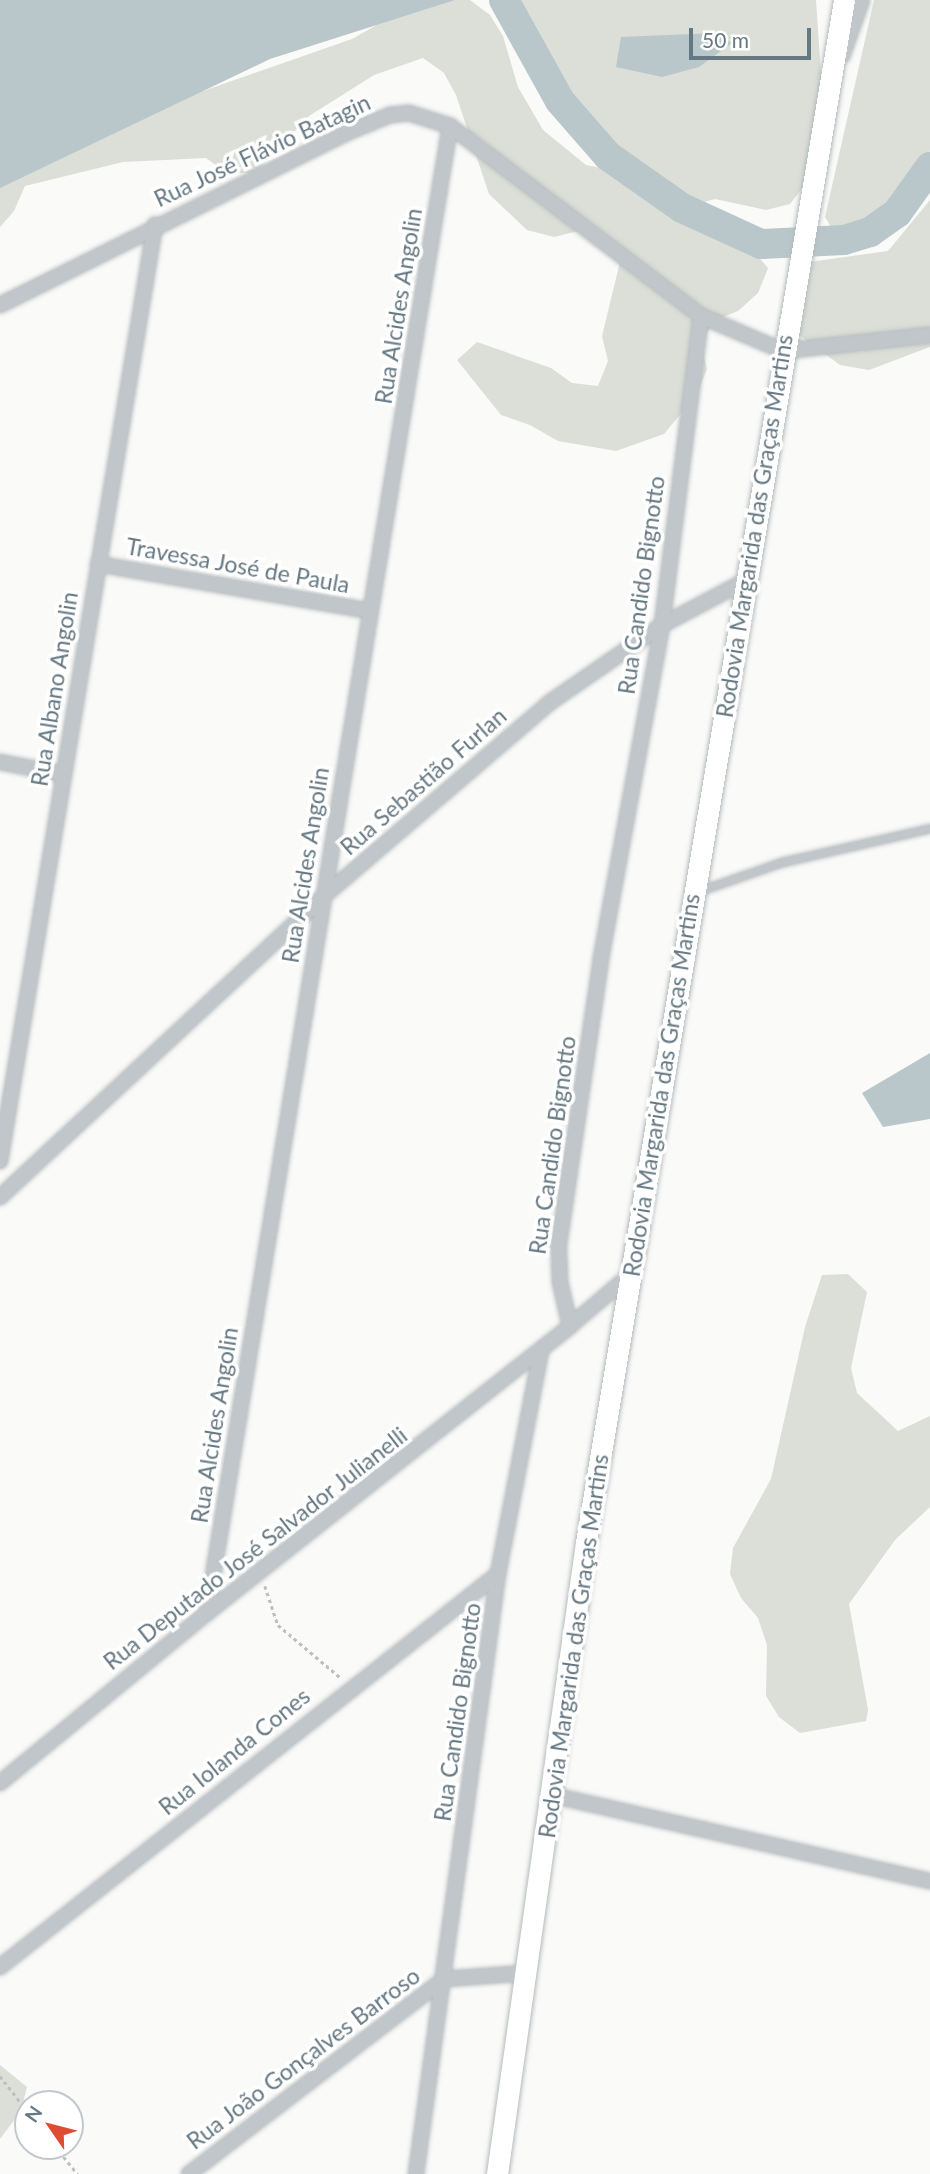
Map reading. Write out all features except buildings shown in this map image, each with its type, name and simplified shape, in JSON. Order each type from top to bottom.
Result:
[{"type":"main road","name":"Rodovia Margarida das Graças Martins","points":[[497,2174],[586,1542],[692,893],[749,579],[782,351],[844,0]]},
{"type":"street","points":[[830,90],[862,0]]},
{"type":"street","name":"Rua José Flávio Batagin","points":[[0,305],[155,225],[390,115],[416,113],[450,125],[701,316],[782,351]]},
{"type":"street","name":"Rua Alcides Angolin","points":[[206,1612],[450,125]]},
{"type":"street","name":"Rua Albano Angolin","points":[[0,1161],[155,225]]},
{"type":"street","name":"Rua Candido Bignotto","points":[[570,1325],[560,1282],[559,1244],[601,958],[662,625],[701,316]]},
{"type":"street","points":[[782,351],[930,335]]},
{"type":"street","name":"Travessa José de Paula","points":[[98,564],[370,611]]},
{"type":"street","name":"Rua Sebastião Furlan","points":[[0,1197],[323,897],[549,703],[662,625],[749,579]]},
{"type":"street","points":[[0,762],[62,774]]},
{"type":"street","points":[[541,1351],[630,1275]]},
{"type":"street","name":"Rua Candido Bignotto","points":[[415,2174],[498,1574],[541,1351]]},
{"type":"street","name":"Rua Deputado José Salvador Julianelli","points":[[0,1783],[206,1612],[541,1351]]},
{"type":"street","name":"Rua Iolanda Cones","points":[[0,1967],[352,1686],[498,1574]]},
{"type":"street","points":[[551,1795],[930,1881]]},
{"type":"street","points":[[444,1979],[527,1973]]},
{"type":"street","name":"Rua João Gonçalves Barroso","points":[[189,2174],[444,1979]]},
{"type":"lane","points":[[692,893],[782,862],[930,828]]},
{"type":"path","points":[[260,1571],[278,1625],[352,1686]]},
{"type":"path","points":[[0,2077],[14,2094]]},
{"type":"path","points":[[66,2160],[78,2174]]},
{"type":"shaded area","points":[[0,0],[455,0],[270,59],[0,188]]},
{"type":"shaded area","points":[[421,0],[470,0],[490,15],[503,36],[518,87],[543,130],[586,165],[611,170],[658,192],[608,156],[560,101],[504,0],[816,0],[823,104],[808,181],[790,204],[766,210],[715,199],[685,207],[751,248],[768,268],[758,293],[738,311],[713,321],[701,344],[707,369],[697,394],[664,434],[616,451],[558,441],[530,425],[501,415],[457,360],[477,342],[551,368],[572,383],[598,386],[608,361],[602,336],[620,262],[578,231],[554,237],[527,230],[489,194],[456,95],[444,73],[423,58],[374,75],[309,116],[255,173],[227,173],[206,158],[123,162],[25,186],[14,211],[0,227],[0,162],[352,39]]},
{"type":"shaded area","points":[[874,0],[930,0],[930,151],[864,241],[838,239],[825,217]]},
{"type":"shaded area","points":[[717,33],[732,43],[699,67],[662,77],[616,67],[621,37]]},
{"type":"shaded area","points":[[930,200],[930,347],[869,370],[840,365],[780,321],[809,262],[888,251]]},
{"type":"shaded area","points":[[930,1053],[930,1119],[883,1127],[862,1093]]},
{"type":"shaded area","points":[[848,1274],[867,1292],[851,1368],[857,1393],[898,1431],[930,1416],[930,1507],[895,1540],[849,1604],[868,1710],[866,1721],[800,1733],[779,1717],[766,1696],[767,1645],[758,1618],[741,1598],[730,1574],[733,1548],[771,1479],[805,1327],[822,1275]]},
{"type":"shaded area","points":[[0,2065],[27,2087],[26,2090],[14,2090],[14,2120],[0,2139]]},
{"type":"waterway","points":[[504,0],[560,101],[608,156],[682,208],[761,244],[844,240],[870,232],[897,213],[930,167]]}]
